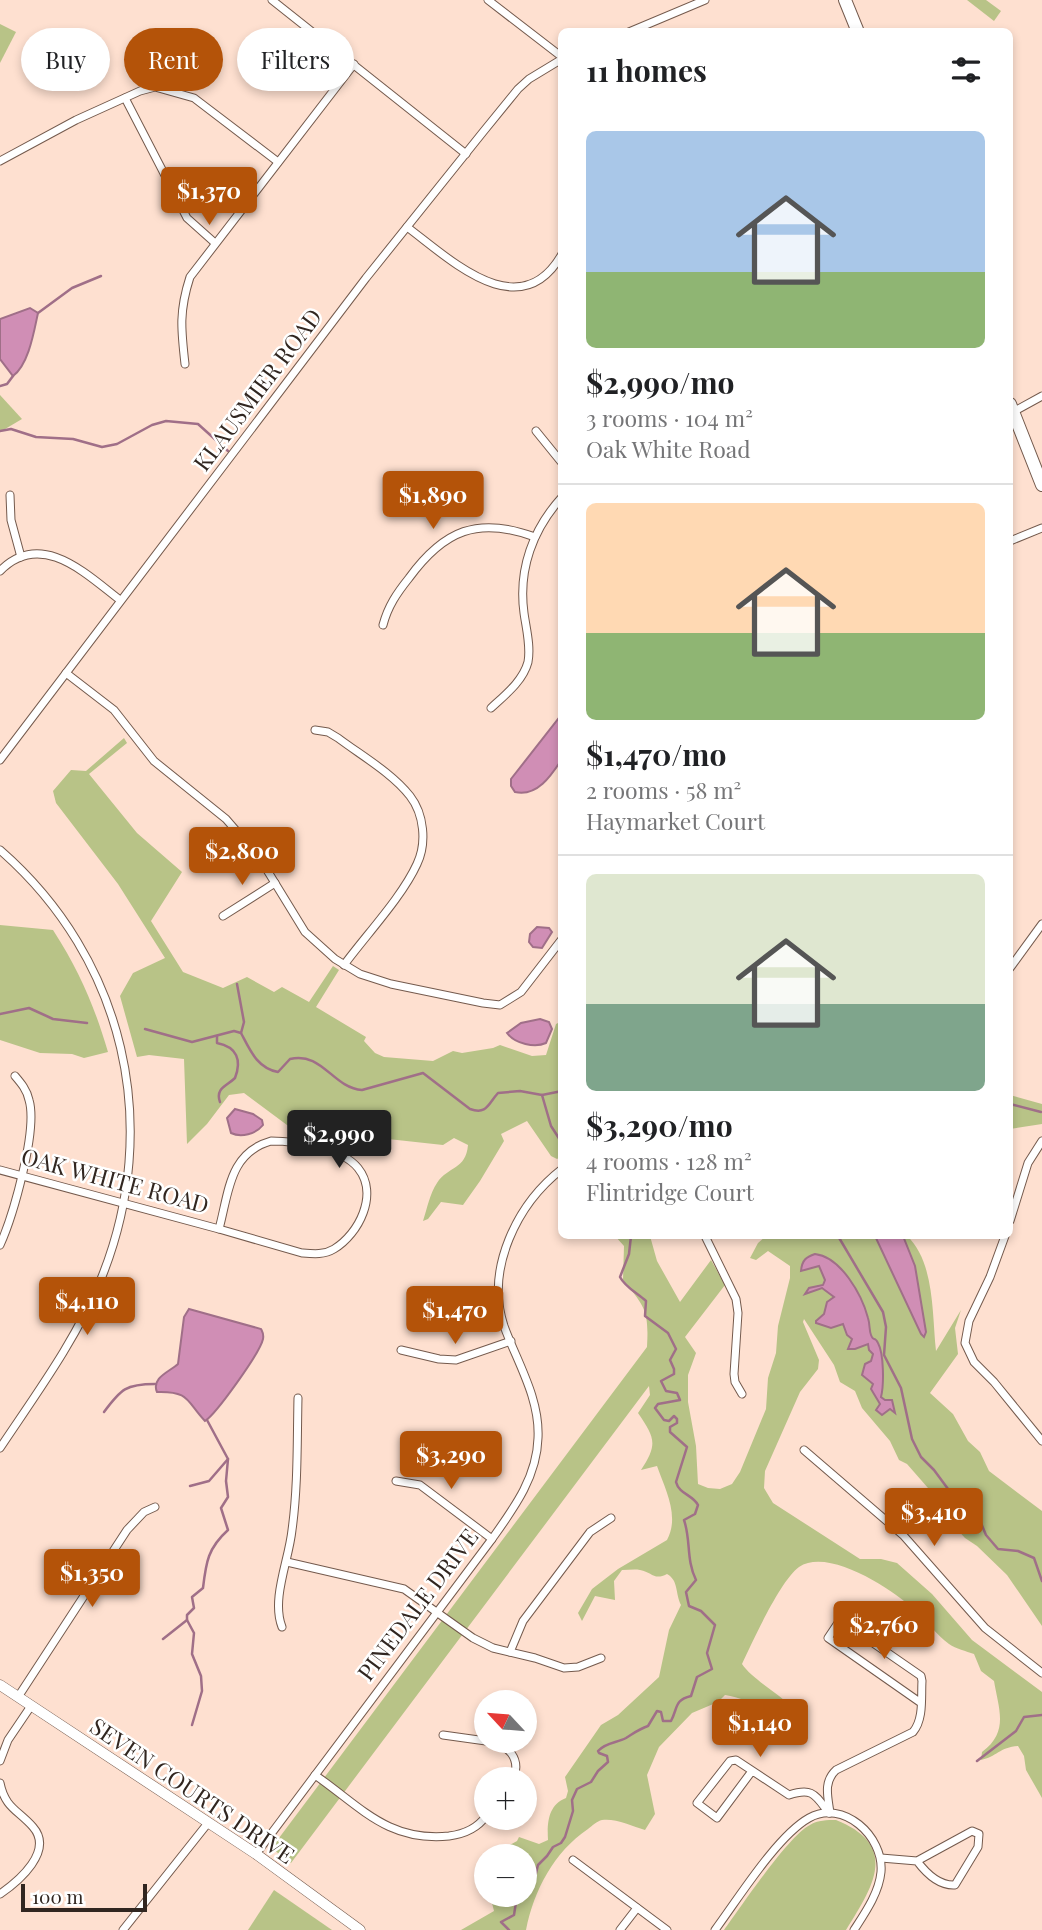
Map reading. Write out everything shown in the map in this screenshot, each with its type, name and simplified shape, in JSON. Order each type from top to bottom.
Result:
[{"type":"highway","points":[[845,0],[856,28]]},
{"type":"highway","points":[[1013,413],[1042,485]]},
{"type":"street","points":[[272,0],[308,28]]},
{"type":"street","points":[[488,0],[558,55]]},
{"type":"street","points":[[638,28],[705,0]]},
{"type":"street","name":"KLAUSMIER ROAD","points":[[0,760],[407,227],[517,89],[558,61]]},
{"type":"street","points":[[354,64],[466,153]]},
{"type":"street","points":[[0,160],[76,120],[155,87],[180,92],[194,99],[278,162]]},
{"type":"street","points":[[185,364],[180,324],[190,277],[333,91]]},
{"type":"street","points":[[125,98],[187,218],[215,243]]},
{"type":"street","points":[[407,227],[471,274],[500,286],[520,286],[541,278],[558,260]]},
{"type":"street","points":[[1013,407],[1042,396]]},
{"type":"street","points":[[536,430],[558,458]]},
{"type":"street","points":[[10,495],[10,512],[21,557]]},
{"type":"street","points":[[491,708],[521,677],[528,660],[523,588],[527,559],[535,537],[558,502]]},
{"type":"street","points":[[383,625],[389,605],[398,592],[422,560],[443,541],[464,532],[488,527],[508,528],[535,537]]},
{"type":"street","points":[[1013,540],[1042,528]]},
{"type":"street","points":[[0,571],[21,557],[40,554],[57,557],[82,571],[120,600]]},
{"type":"street","points":[[66,673],[114,710],[160,766],[226,819],[259,857],[305,932],[344,965],[360,974],[381,982],[483,1003],[500,1004],[522,992],[558,944]]},
{"type":"street","points":[[315,730],[338,738],[401,787],[415,805],[423,833],[418,863],[405,885],[344,965]]},
{"type":"street","points":[[0,850],[31,880],[69,928],[100,984],[123,1053],[130,1107],[131,1151],[124,1203],[110,1254],[89,1306],[51,1371],[0,1448]]},
{"type":"street","points":[[223,916],[275,883]]},
{"type":"street","points":[[1013,964],[1042,923]]},
{"type":"street","points":[[0,1245],[28,1150],[31,1114],[26,1090],[15,1076]]},
{"type":"street","name":"OAK WHITE ROAD","points":[[0,1170],[302,1253],[326,1252],[345,1240],[359,1221],[367,1200],[364,1179],[359,1169],[340,1155],[299,1143],[271,1141],[260,1144],[242,1157],[231,1182],[219,1229]]},
{"type":"street","points":[[1013,1211],[1028,1163],[1042,1142]]},
{"type":"street","name":"PINEDALE DRIVE","points":[[256,1854],[492,1539],[513,1508],[533,1470],[538,1425],[533,1398],[505,1326],[499,1300],[499,1277],[505,1246],[531,1201],[558,1173]]},
{"type":"street","points":[[706,1239],[736,1299],[738,1313],[734,1374],[742,1394]]},
{"type":"street","points":[[1004,1239],[990,1278],[969,1321],[965,1334],[967,1351],[1042,1441]]},
{"type":"street","points":[[401,1350],[456,1360],[511,1341]]},
{"type":"street","points":[[282,1627],[277,1609],[287,1562],[295,1495],[298,1398]]},
{"type":"street","points":[[804,1450],[903,1535],[985,1628],[1042,1673]]},
{"type":"street","points":[[396,1480],[420,1485],[492,1539]]},
{"type":"street","points":[[18,1697],[127,1530],[144,1512],[155,1507]]},
{"type":"street","points":[[510,1652],[523,1620],[590,1532],[611,1518]]},
{"type":"street","points":[[287,1562],[393,1585],[415,1595],[480,1642],[510,1652],[564,1668],[578,1667],[601,1658]]},
{"type":"street","points":[[830,1813],[827,1789],[830,1775],[916,1729],[921,1703],[921,1676],[840,1620],[828,1638],[921,1703]]},
{"type":"street","name":"SEVEN COURTS DRIVE","points":[[0,1685],[256,1854],[360,1930]]},
{"type":"street","points":[[0,1761],[8,1740],[31,1706]]},
{"type":"street","points":[[443,1735],[474,1739]]},
{"type":"street","points":[[752,1771],[718,1818],[697,1803],[730,1761],[736,1760],[789,1795],[802,1790],[813,1793],[830,1813]]},
{"type":"street","points":[[315,1775],[380,1823],[402,1833],[427,1837],[457,1835],[474,1828]]},
{"type":"street","points":[[0,1783],[10,1807],[34,1828],[40,1840],[35,1859],[14,1883],[0,1894]]},
{"type":"street","points":[[715,1930],[771,1855],[795,1828],[816,1815],[830,1813],[862,1825],[881,1857],[879,1883],[854,1930]]},
{"type":"street","points":[[123,1930],[208,1823]]},
{"type":"street","points":[[881,1857],[917,1861],[972,1831],[979,1834],[978,1847],[955,1885],[948,1885],[926,1874],[917,1861]]},
{"type":"street","points":[[573,1860],[667,1930]]},
{"type":"street","points":[[620,1930],[637,1908]]},
{"type":"green space","points":[[967,0],[986,0],[1001,11],[994,21]]},
{"type":"green space","points":[[0,24],[16,32],[0,63]]},
{"type":"green space","points":[[0,395],[22,419],[0,432]]},
{"type":"green space","points":[[124,738],[127,743],[89,774],[137,833],[182,872],[151,921],[183,972],[223,988],[247,977],[274,992],[282,987],[309,1002],[333,966],[339,970],[316,1007],[366,1037],[364,1041],[375,1053],[384,1057],[433,1061],[453,1051],[462,1053],[500,1045],[532,1056],[546,1055],[558,1023],[558,1158],[551,1156],[527,1121],[501,1134],[504,1141],[463,1205],[441,1202],[428,1219],[423,1221],[437,1183],[460,1164],[467,1153],[468,1145],[454,1138],[443,1145],[388,1139],[353,1141],[325,1136],[287,1125],[244,1093],[229,1095],[207,1124],[187,1144],[184,1059],[149,1055],[137,1057],[120,996],[133,973],[165,958],[118,884],[56,803],[53,791],[71,770],[86,771]]},
{"type":"green space","points":[[0,925],[53,930],[85,989],[108,1052],[84,1058],[72,1054],[40,1053],[0,1040]]},
{"type":"green space","points":[[1013,1096],[1042,1104],[1042,1124],[1013,1129]]},
{"type":"green space","points":[[618,1239],[651,1239],[657,1261],[680,1302],[711,1260],[725,1285],[685,1337],[696,1353],[688,1375],[688,1402],[696,1446],[698,1484],[720,1489],[732,1484],[740,1472],[766,1409],[768,1378],[776,1353],[778,1326],[790,1278],[790,1266],[768,1251],[756,1260],[750,1258],[758,1243],[763,1239],[909,1239],[916,1247],[923,1260],[931,1290],[936,1351],[961,1310],[955,1328],[958,1354],[930,1393],[953,1414],[968,1441],[980,1452],[989,1471],[1042,1511],[1042,1626],[1007,1575],[965,1538],[954,1526],[946,1508],[929,1493],[928,1488],[907,1464],[899,1460],[890,1441],[862,1408],[855,1391],[840,1382],[834,1365],[804,1319],[819,1360],[818,1369],[800,1392],[765,1471],[764,1488],[773,1503],[860,1559],[881,1559],[897,1563],[932,1594],[972,1640],[1042,1692],[1042,1798],[1026,1770],[1024,1756],[1018,1746],[981,1760],[982,1752],[996,1737],[1000,1711],[994,1681],[981,1671],[974,1654],[949,1644],[915,1610],[877,1582],[827,1562],[812,1562],[799,1567],[784,1585],[742,1664],[797,1712],[806,1730],[746,1701],[725,1695],[718,1702],[692,1713],[659,1747],[647,1775],[655,1814],[645,1830],[618,1821],[602,1820],[595,1824],[565,1849],[547,1873],[537,1894],[537,1844],[512,1844],[519,1837],[539,1844],[548,1840],[552,1810],[566,1798],[568,1791],[565,1777],[601,1725],[618,1715],[659,1677],[669,1630],[681,1605],[675,1584],[667,1574],[656,1576],[644,1571],[622,1570],[614,1581],[615,1600],[595,1596],[582,1621],[578,1613],[592,1589],[618,1569],[667,1540],[671,1531],[672,1512],[657,1466],[641,1470],[652,1447],[651,1435],[638,1413],[650,1395],[649,1386],[291,1863],[274,1850],[273,1846],[647,1347],[644,1310],[623,1280],[624,1246]]},
{"type":"green space","points":[[836,1820],[856,1830],[869,1842],[875,1855],[871,1884],[846,1930],[724,1930],[765,1873],[801,1831],[816,1822]]},
{"type":"green space","points":[[274,1890],[332,1930],[248,1930]]},
{"type":"green space","points":[[493,1907],[532,1907],[526,1930],[461,1930],[494,1911]]},
{"type":"shaded area","points":[[30,308],[38,313],[33,338],[23,364],[13,376],[0,359],[0,319]]},
{"type":"shaded area","points":[[558,719],[558,764],[548,778],[537,788],[523,793],[515,792],[511,779]]},
{"type":"shaded area","points":[[537,927],[549,928],[552,932],[542,948],[533,947],[529,942],[530,934]]},
{"type":"shaded area","points":[[540,1019],[549,1022],[552,1029],[546,1043],[525,1044],[507,1033],[521,1023]]},
{"type":"shaded area","points":[[235,1109],[253,1114],[262,1120],[263,1125],[248,1134],[231,1133],[227,1118]]},
{"type":"shaded area","points":[[876,1239],[904,1239],[915,1266],[926,1332],[924,1337]]},
{"type":"shaded area","points":[[815,1254],[833,1262],[842,1270],[861,1299],[871,1335],[878,1343],[881,1354],[881,1397],[892,1400],[895,1413],[890,1409],[882,1415],[876,1410],[880,1404],[871,1389],[873,1384],[862,1375],[865,1364],[871,1361],[873,1354],[868,1344],[848,1349],[852,1339],[847,1335],[843,1324],[831,1328],[816,1323],[824,1314],[827,1302],[834,1297],[822,1288],[805,1294],[809,1288],[823,1285],[825,1280],[819,1266],[801,1271],[805,1260]]},
{"type":"shaded area","points":[[189,1309],[261,1329],[263,1335],[260,1346],[246,1369],[205,1421],[182,1395],[157,1392],[156,1387],[159,1379],[178,1364],[184,1317]]},
{"type":"waterway","points":[[38,313],[72,288],[101,276]]},
{"type":"waterway","points":[[0,386],[7,384],[13,376]]},
{"type":"waterway","points":[[0,431],[11,429],[36,437],[73,439],[102,447],[117,444],[152,425],[166,421],[198,424],[228,451]]},
{"type":"waterway","points":[[237,984],[244,1022],[241,1033],[259,1062],[271,1070],[278,1072],[290,1059],[311,1060],[343,1083],[362,1090],[423,1073],[470,1109],[480,1111],[487,1107],[498,1093],[520,1091],[542,1095],[558,1092]]},
{"type":"waterway","points":[[0,1014],[29,1008],[53,1019],[87,1023]]},
{"type":"waterway","points":[[145,1029],[192,1042],[234,1031],[241,1033]]},
{"type":"waterway","points":[[217,1036],[217,1043],[233,1051],[238,1060],[235,1078],[220,1090],[220,1102]]},
{"type":"waterway","points":[[542,1095],[551,1126],[558,1137]]},
{"type":"waterway","points":[[1013,1105],[1041,1112]]},
{"type":"waterway","points":[[537,1869],[553,1847],[565,1837],[573,1811],[572,1800],[577,1789],[591,1782],[608,1762],[607,1756],[598,1751],[648,1726],[657,1711],[661,1712],[663,1721],[671,1721],[679,1702],[691,1696],[697,1677],[712,1669],[707,1653],[715,1625],[701,1611],[689,1606],[686,1592],[696,1580],[684,1520],[695,1514],[698,1505],[676,1482],[687,1447],[670,1432],[670,1427],[677,1423],[677,1419],[674,1416],[669,1421],[664,1420],[655,1408],[658,1404],[680,1400],[677,1393],[666,1391],[661,1381],[674,1374],[670,1360],[676,1349],[668,1333],[645,1316],[646,1301],[620,1277],[629,1254],[631,1239]]},
{"type":"waterway","points":[[840,1239],[883,1312],[886,1327],[884,1355],[901,1388],[912,1439],[921,1457],[951,1493],[978,1516],[986,1535],[998,1549],[1018,1551],[1034,1558],[1042,1581]]},
{"type":"waterway","points":[[104,1412],[125,1389],[155,1384]]},
{"type":"waterway","points":[[163,1639],[187,1620],[187,1615],[194,1608],[192,1597],[203,1588],[212,1549],[228,1530],[221,1508],[228,1497],[228,1459],[207,1420]]},
{"type":"waterway","points":[[190,1486],[209,1481],[228,1459]]},
{"type":"waterway","points":[[187,1620],[194,1633],[192,1654],[201,1676],[202,1691],[192,1725]]},
{"type":"waterway","points":[[977,1761],[1016,1731],[1024,1717],[1042,1715]]},
{"type":"waterway","points":[[509,1930],[501,1922],[514,1915],[515,1907]]}]
